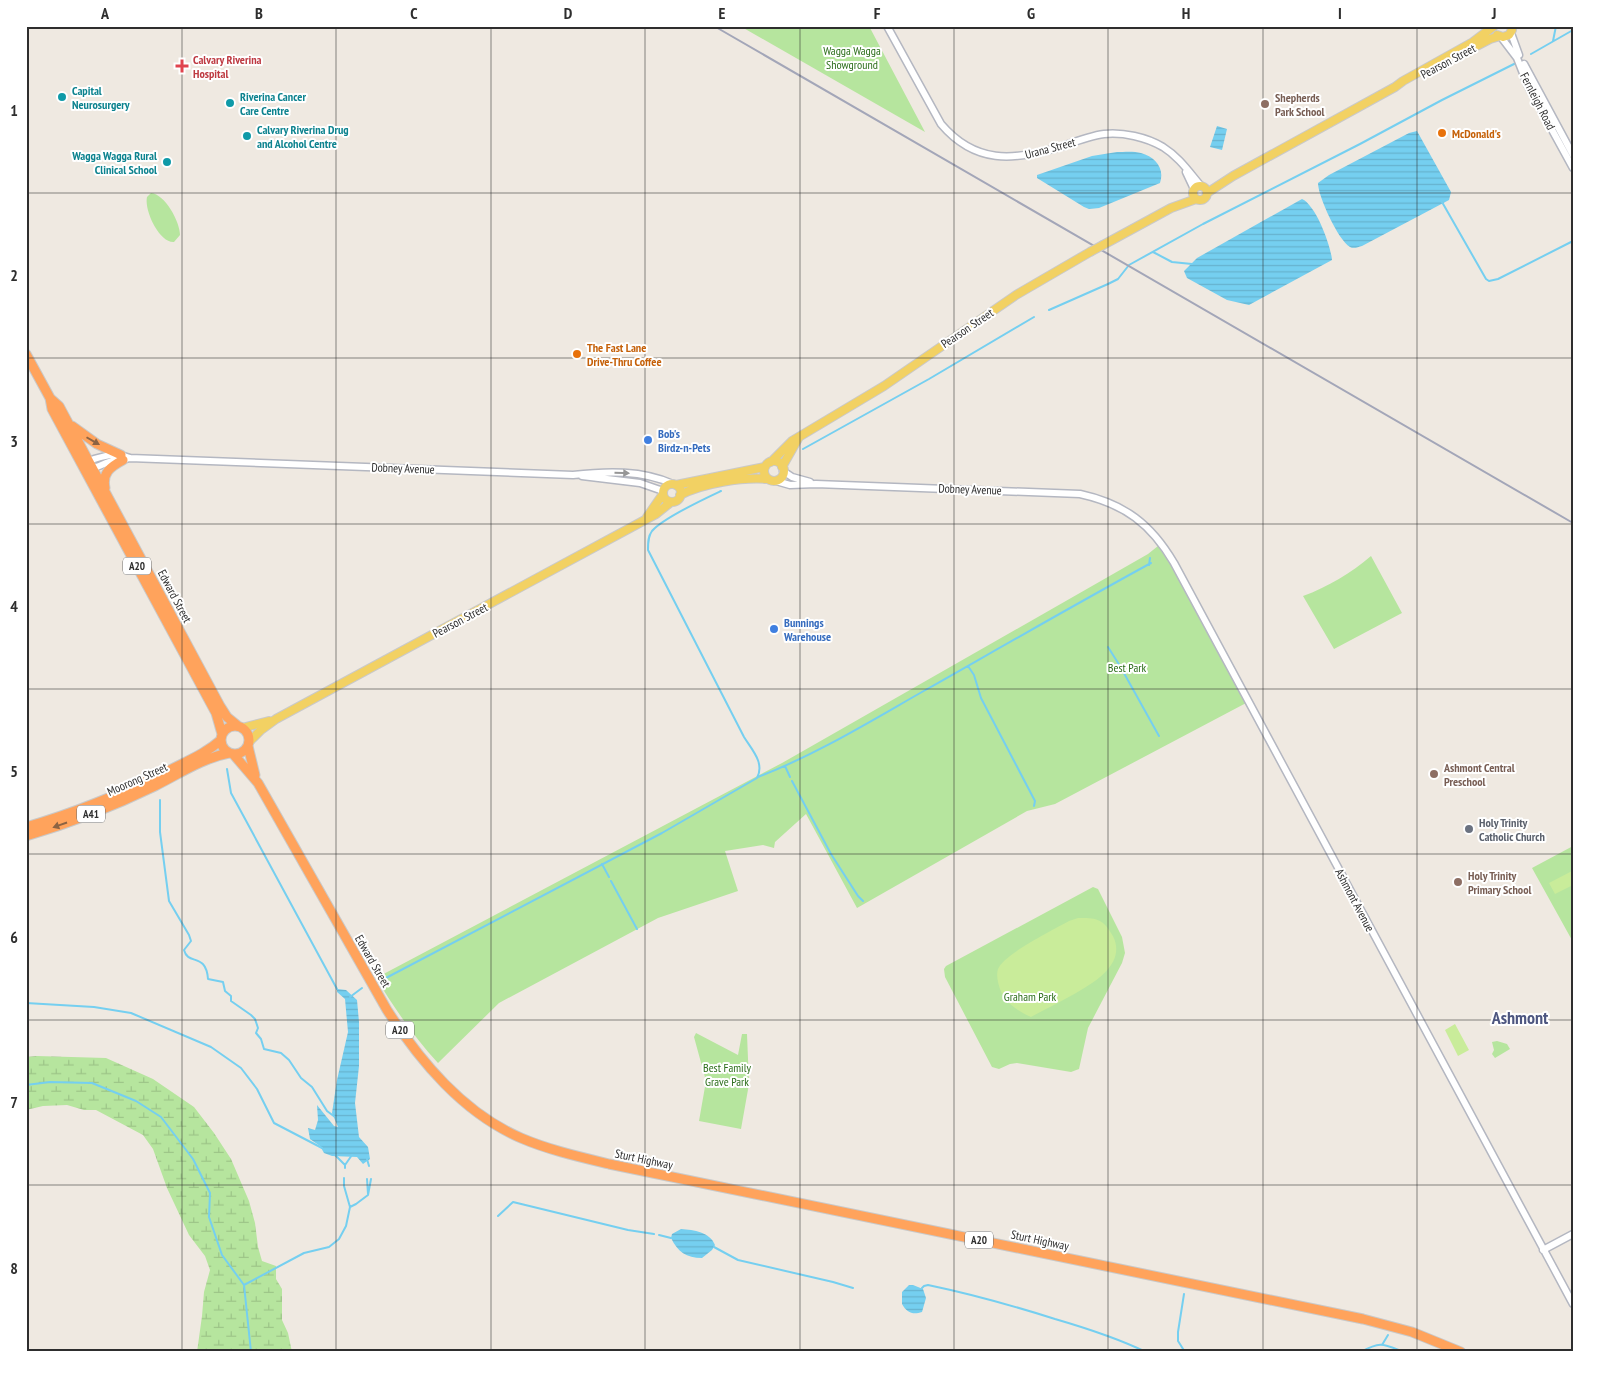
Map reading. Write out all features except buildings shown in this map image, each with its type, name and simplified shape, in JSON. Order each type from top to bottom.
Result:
[{"type":"highway","name":"Edward Street","points":[[26,354],[50,398],[58,406],[67,423],[219,720],[221,737]]},
{"type":"highway","name":"Edward Street","points":[[50,398],[52,409],[107,495],[220,706],[228,717],[240,727]]},
{"type":"highway","points":[[67,423],[97,444],[125,458],[107,472],[104,480],[107,495]]},
{"type":"highway","name":"A41","points":[[221,737],[228,728],[240,727]]},
{"type":"highway","name":"A20","points":[[240,727],[248,734],[249,744]]},
{"type":"highway","name":"A20","points":[[221,737],[224,749],[231,754]]},
{"type":"highway","name":"Moorong Street","points":[[26,827],[82,808],[151,779],[201,754],[221,737]]},
{"type":"highway","name":"Edward Street","points":[[249,744],[251,763],[258,783],[383,1004],[405,1038],[445,1084],[498,1126]]},
{"type":"highway","name":"A41","points":[[231,754],[242,753],[249,744]]},
{"type":"highway","name":"Edward Street","points":[[231,754],[258,783]]},
{"type":"highway","name":"Moorong Street","points":[[26,836],[87,815],[154,787],[212,758],[231,754]]},
{"type":"highway","name":"Sturt Highway","points":[[498,1126],[522,1138],[609,1164],[1364,1319],[1412,1332],[1461,1352]]},
{"type":"main road","points":[[1494,26],[1495,32],[1500,36]]},
{"type":"main road","name":"Pearson Street","points":[[768,465],[792,441],[884,386],[1016,295],[1199,191],[1233,176],[1395,87],[1472,42],[1494,26]]},
{"type":"main road","name":"Pearson Street","points":[[1395,87],[1405,84],[1482,43],[1500,36],[1506,36],[1512,29]]},
{"type":"main road","points":[[768,465],[765,475],[772,480],[782,476],[783,469],[799,438]]},
{"type":"main road","points":[[674,485],[680,490],[680,495],[672,502],[665,498],[663,493],[668,485],[778,462],[783,469]]},
{"type":"main road","name":"Dobney Avenue","points":[[680,495],[695,488],[716,484],[756,478],[772,480]]},
{"type":"main road","name":"Pearson Street","points":[[644,521],[663,493]]},
{"type":"main road","name":"Pearson Street","points":[[249,744],[261,730],[276,719],[644,521],[672,502]]},
{"type":"main road","name":"Pearson Street","points":[[240,727],[276,719]]},
{"type":"street","name":"Urana Street","points":[[886,26],[941,124],[961,144],[988,155],[1017,157],[1092,137],[1117,134],[1139,137],[1156,143],[1171,153],[1183,164],[1199,191]]},
{"type":"street","name":"Fernleigh Road","points":[[1512,29],[1517,51],[1573,155]]},
{"type":"street","name":"Fernleigh Road","points":[[1500,36],[1517,58],[1528,86],[1573,168]]},
{"type":"street","name":"Dobney Avenue","points":[[88,466],[111,454],[125,458],[573,474],[598,472],[632,473],[651,476],[674,485]]},
{"type":"street","name":"Dobney Avenue","points":[[783,469],[792,477],[816,484]]},
{"type":"street","points":[[573,474],[597,479],[640,482],[663,493]]},
{"type":"street","name":"Dobney Avenue","points":[[772,480],[790,485],[816,484],[1068,492],[1095,497],[1121,508]]},
{"type":"street","name":"Ashmont Avenue","points":[[1121,508],[1143,523],[1154,534],[1174,563],[1573,1304]]},
{"type":"street","points":[[1543,1250],[1573,1234]]},
{"type":"green space","name":"Wagga Wagga Showground","points":[[740,26],[869,26],[925,132]]},
{"type":"green space","points":[[151,193],[161,198],[175,216],[180,235],[174,242],[168,241],[158,232],[150,217],[147,197]]},
{"type":"green space","name":"Best Park","points":[[1158,546],[1171,565],[1248,702],[1055,804],[1027,811],[857,908],[806,814],[775,842],[774,848],[763,845],[725,851],[738,891],[658,918],[499,1003],[438,1063],[405,1022],[376,978],[782,763],[1148,554]]},
{"type":"green space","points":[[1371,556],[1402,613],[1334,649],[1303,596],[1339,579]]},
{"type":"green space","points":[[1573,846],[1573,942],[1532,868]]},
{"type":"green space","points":[[1572,871],[1573,885],[1555,894],[1549,883]]},
{"type":"green space","name":"Graham Park","points":[[1093,887],[1098,889],[1122,937],[1125,953],[1122,963],[1088,1028],[1079,1069],[1071,1072],[1017,1063],[999,1069],[992,1067],[945,977],[944,969],[946,966]]},
{"type":"green space","points":[[1078,918],[1098,920],[1108,928],[1116,945],[1115,957],[1111,965],[1096,980],[1031,1017],[1017,1009],[1002,994],[997,979],[998,969],[1009,956],[1041,936]]},
{"type":"green space","points":[[1455,1024],[1469,1050],[1458,1056],[1445,1030]]},
{"type":"green space","name":"Best Family Grave Park","points":[[696,1033],[738,1055],[742,1034],[747,1034],[749,1084],[741,1129],[699,1121],[706,1081],[694,1037]]},
{"type":"green space","points":[[1497,1041],[1507,1044],[1510,1049],[1495,1058],[1492,1054],[1494,1050],[1492,1042]]},
{"type":"green space","points":[[26,1057],[106,1058],[153,1079],[194,1107],[231,1159],[249,1201],[262,1261],[276,1266],[276,1279],[282,1289],[282,1320],[288,1333],[292,1352],[197,1352],[204,1292],[210,1270],[205,1256],[189,1235],[167,1188],[153,1149],[143,1135],[96,1110],[84,1110],[67,1105],[43,1106],[26,1110]]},
{"type":"water","points":[[1217,126],[1227,129],[1222,150],[1210,147]]},
{"type":"water","points":[[1417,131],[1451,192],[1449,200],[1362,246],[1350,247],[1340,236],[1330,217],[1321,198],[1318,183],[1329,175],[1409,133]]},
{"type":"water","points":[[1117,152],[1138,152],[1151,157],[1160,168],[1160,183],[1099,208],[1089,209],[1037,178],[1037,175],[1092,156]]},
{"type":"water","points":[[1302,199],[1317,217],[1326,236],[1332,260],[1249,305],[1227,300],[1187,278],[1184,271],[1197,258]]},
{"type":"water","points":[[337,989],[346,990],[357,1000],[359,1066],[355,1103],[359,1137],[368,1147],[370,1159],[363,1164],[357,1157],[332,1156],[324,1153],[320,1146],[310,1139],[308,1128],[315,1130],[318,1120],[317,1105],[334,1126],[338,1127],[332,1113],[348,1032],[345,999],[337,992]]},
{"type":"water","points":[[681,1229],[705,1234],[715,1245],[702,1258],[691,1257],[683,1253],[671,1238],[672,1234]]},
{"type":"water","points":[[909,1285],[923,1289],[926,1298],[922,1312],[911,1313],[902,1304],[902,1292]]},
{"type":"waterway","points":[[1553,41],[1556,26]]},
{"type":"waterway","points":[[1531,54],[1573,30]]},
{"type":"waterway","points":[[1049,310],[1118,279],[1129,265],[1203,224],[1516,63]]},
{"type":"waterway","points":[[1442,202],[1486,279],[1489,281],[1498,279],[1573,241]]},
{"type":"waterway","points":[[1153,252],[1172,262],[1192,264]]},
{"type":"waterway","points":[[803,449],[929,379],[1034,317]]},
{"type":"waterway","points":[[384,979],[662,833],[757,778],[759,762],[744,737],[648,550],[650,535],[657,526],[684,509],[721,491]]},
{"type":"waterway","points":[[1149,565],[1150,558]]},
{"type":"waterway","points":[[758,777],[802,758],[845,736],[1151,563]]},
{"type":"waterway","points":[[1108,647],[1159,736]]},
{"type":"waterway","points":[[968,666],[974,675],[981,698],[1035,801],[1034,806]]},
{"type":"waterway","points":[[785,766],[790,777]]},
{"type":"waterway","points":[[227,769],[231,793],[337,989]]},
{"type":"waterway","points":[[792,781],[831,854],[863,901]]},
{"type":"waterway","points":[[160,800],[160,832],[169,901],[191,941],[184,950],[186,955],[204,965],[208,979],[223,982],[225,991],[231,996],[231,1001],[255,1019],[258,1028],[256,1033],[261,1039],[264,1049],[281,1053],[289,1060],[301,1078],[312,1087],[327,1111],[335,1117]]},
{"type":"waterway","points":[[602,864],[609,877]]},
{"type":"waterway","points":[[611,881],[637,929]]},
{"type":"waterway","points":[[350,997],[362,988]]},
{"type":"waterway","points":[[26,1003],[94,1007],[131,1013],[211,1047],[241,1068],[257,1089],[274,1123],[322,1148]]},
{"type":"waterway","points":[[26,1085],[50,1082],[92,1083],[136,1101],[161,1117],[193,1159],[210,1193],[209,1217],[222,1255],[244,1285],[251,1352]]},
{"type":"waterway","points":[[335,1155],[345,1165],[345,1168]]},
{"type":"waterway","points":[[345,1165],[352,1155]]},
{"type":"waterway","points":[[367,1159],[369,1166]]},
{"type":"waterway","points":[[244,1285],[304,1253],[329,1247],[339,1239],[346,1226],[350,1207],[344,1186],[344,1178]]},
{"type":"waterway","points":[[367,1179],[368,1194]]},
{"type":"waterway","points":[[350,1207],[368,1195],[371,1179]]},
{"type":"waterway","points":[[498,1216],[513,1202],[628,1230],[654,1234]]},
{"type":"waterway","points":[[659,1235],[671,1238]]},
{"type":"waterway","points":[[714,1247],[738,1260],[853,1288]]},
{"type":"waterway","points":[[922,1288],[928,1285],[1008,1305],[1078,1326],[1146,1352]]},
{"type":"waterway","points":[[1184,1294],[1178,1341],[1185,1352]]},
{"type":"waterway","points":[[1382,1345],[1388,1335]]},
{"type":"waterway","points":[[1361,1352],[1378,1345],[1404,1352]]},
{"type":"railway","points":[[714,26],[1573,523]]},
{"type":"place","name":"Calvary Riverina Hospital","points":[[182,66]]},
{"type":"place","name":"Capital Neurosurgery","points":[[62,97]]},
{"type":"place","name":"Riverina Cancer Care Centre","points":[[230,103]]},
{"type":"place","name":"Shepherds Park School","points":[[1265,104]]},
{"type":"place","name":"McDonald's","points":[[1442,133]]},
{"type":"place","name":"Calvary Riverina Drug and Alcohol Centre","points":[[247,136]]},
{"type":"place","name":"Wagga Wagga Rural Clinical School","points":[[167,162]]},
{"type":"place","name":"The Fast Lane Drive-Thru Coffee","points":[[577,354]]},
{"type":"place","name":"Bob's Birdz-n-Pets","points":[[648,440]]},
{"type":"place","name":"Bunnings Warehouse","points":[[774,629]]},
{"type":"place","name":"Ashmont Central Preschool","points":[[1434,774]]},
{"type":"place","name":"Holy Trinity Catholic Church","points":[[1469,829]]},
{"type":"place","name":"Holy Trinity Primary School","points":[[1458,882]]},
{"type":"district","name":"Ashmont","points":[[1520,1017]]}]
